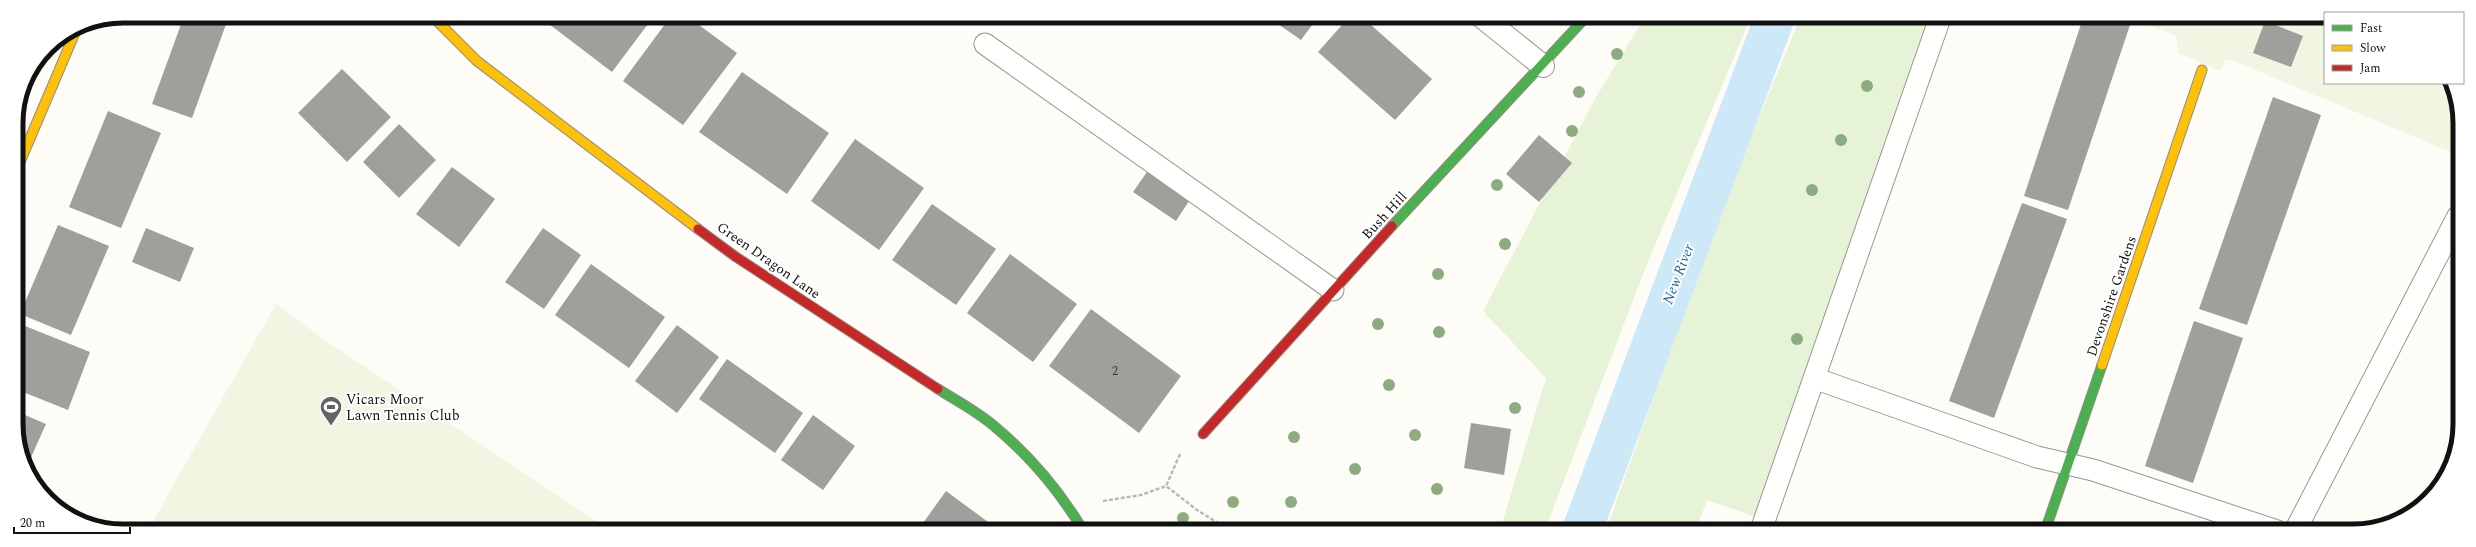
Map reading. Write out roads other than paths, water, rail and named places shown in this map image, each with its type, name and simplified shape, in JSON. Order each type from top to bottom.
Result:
[{"type":"street","name":"Green Dragon Lane","points":[[439,23],[477,61],[658,196],[736,257],[994,426],[1045,477],[1068,505],[1079,524]]},
{"type":"street","points":[[1489,23],[1543,66]]},
{"type":"street","name":"Bush Hill","points":[[1203,434],[1333,290],[1543,66],[1581,23]]},
{"type":"street","points":[[23,153],[73,37]]},
{"type":"street","name":"Devonshire Gardens","points":[[2047,524],[2202,70]]},
{"type":"lane","points":[[1763,524],[1938,23]]},
{"type":"lane","points":[[985,44],[1333,290]]},
{"type":"lane","points":[[2299,524],[2453,226]]},
{"type":"lane","points":[[1814,378],[2037,457],[2092,470],[2256,524]]},
{"type":"waterway","name":"New River","points":[[1584,524],[1773,23]]},
{"type":"place","name":"Vicars Moor Lawn Tennis Club","points":[[331,426]]}]
